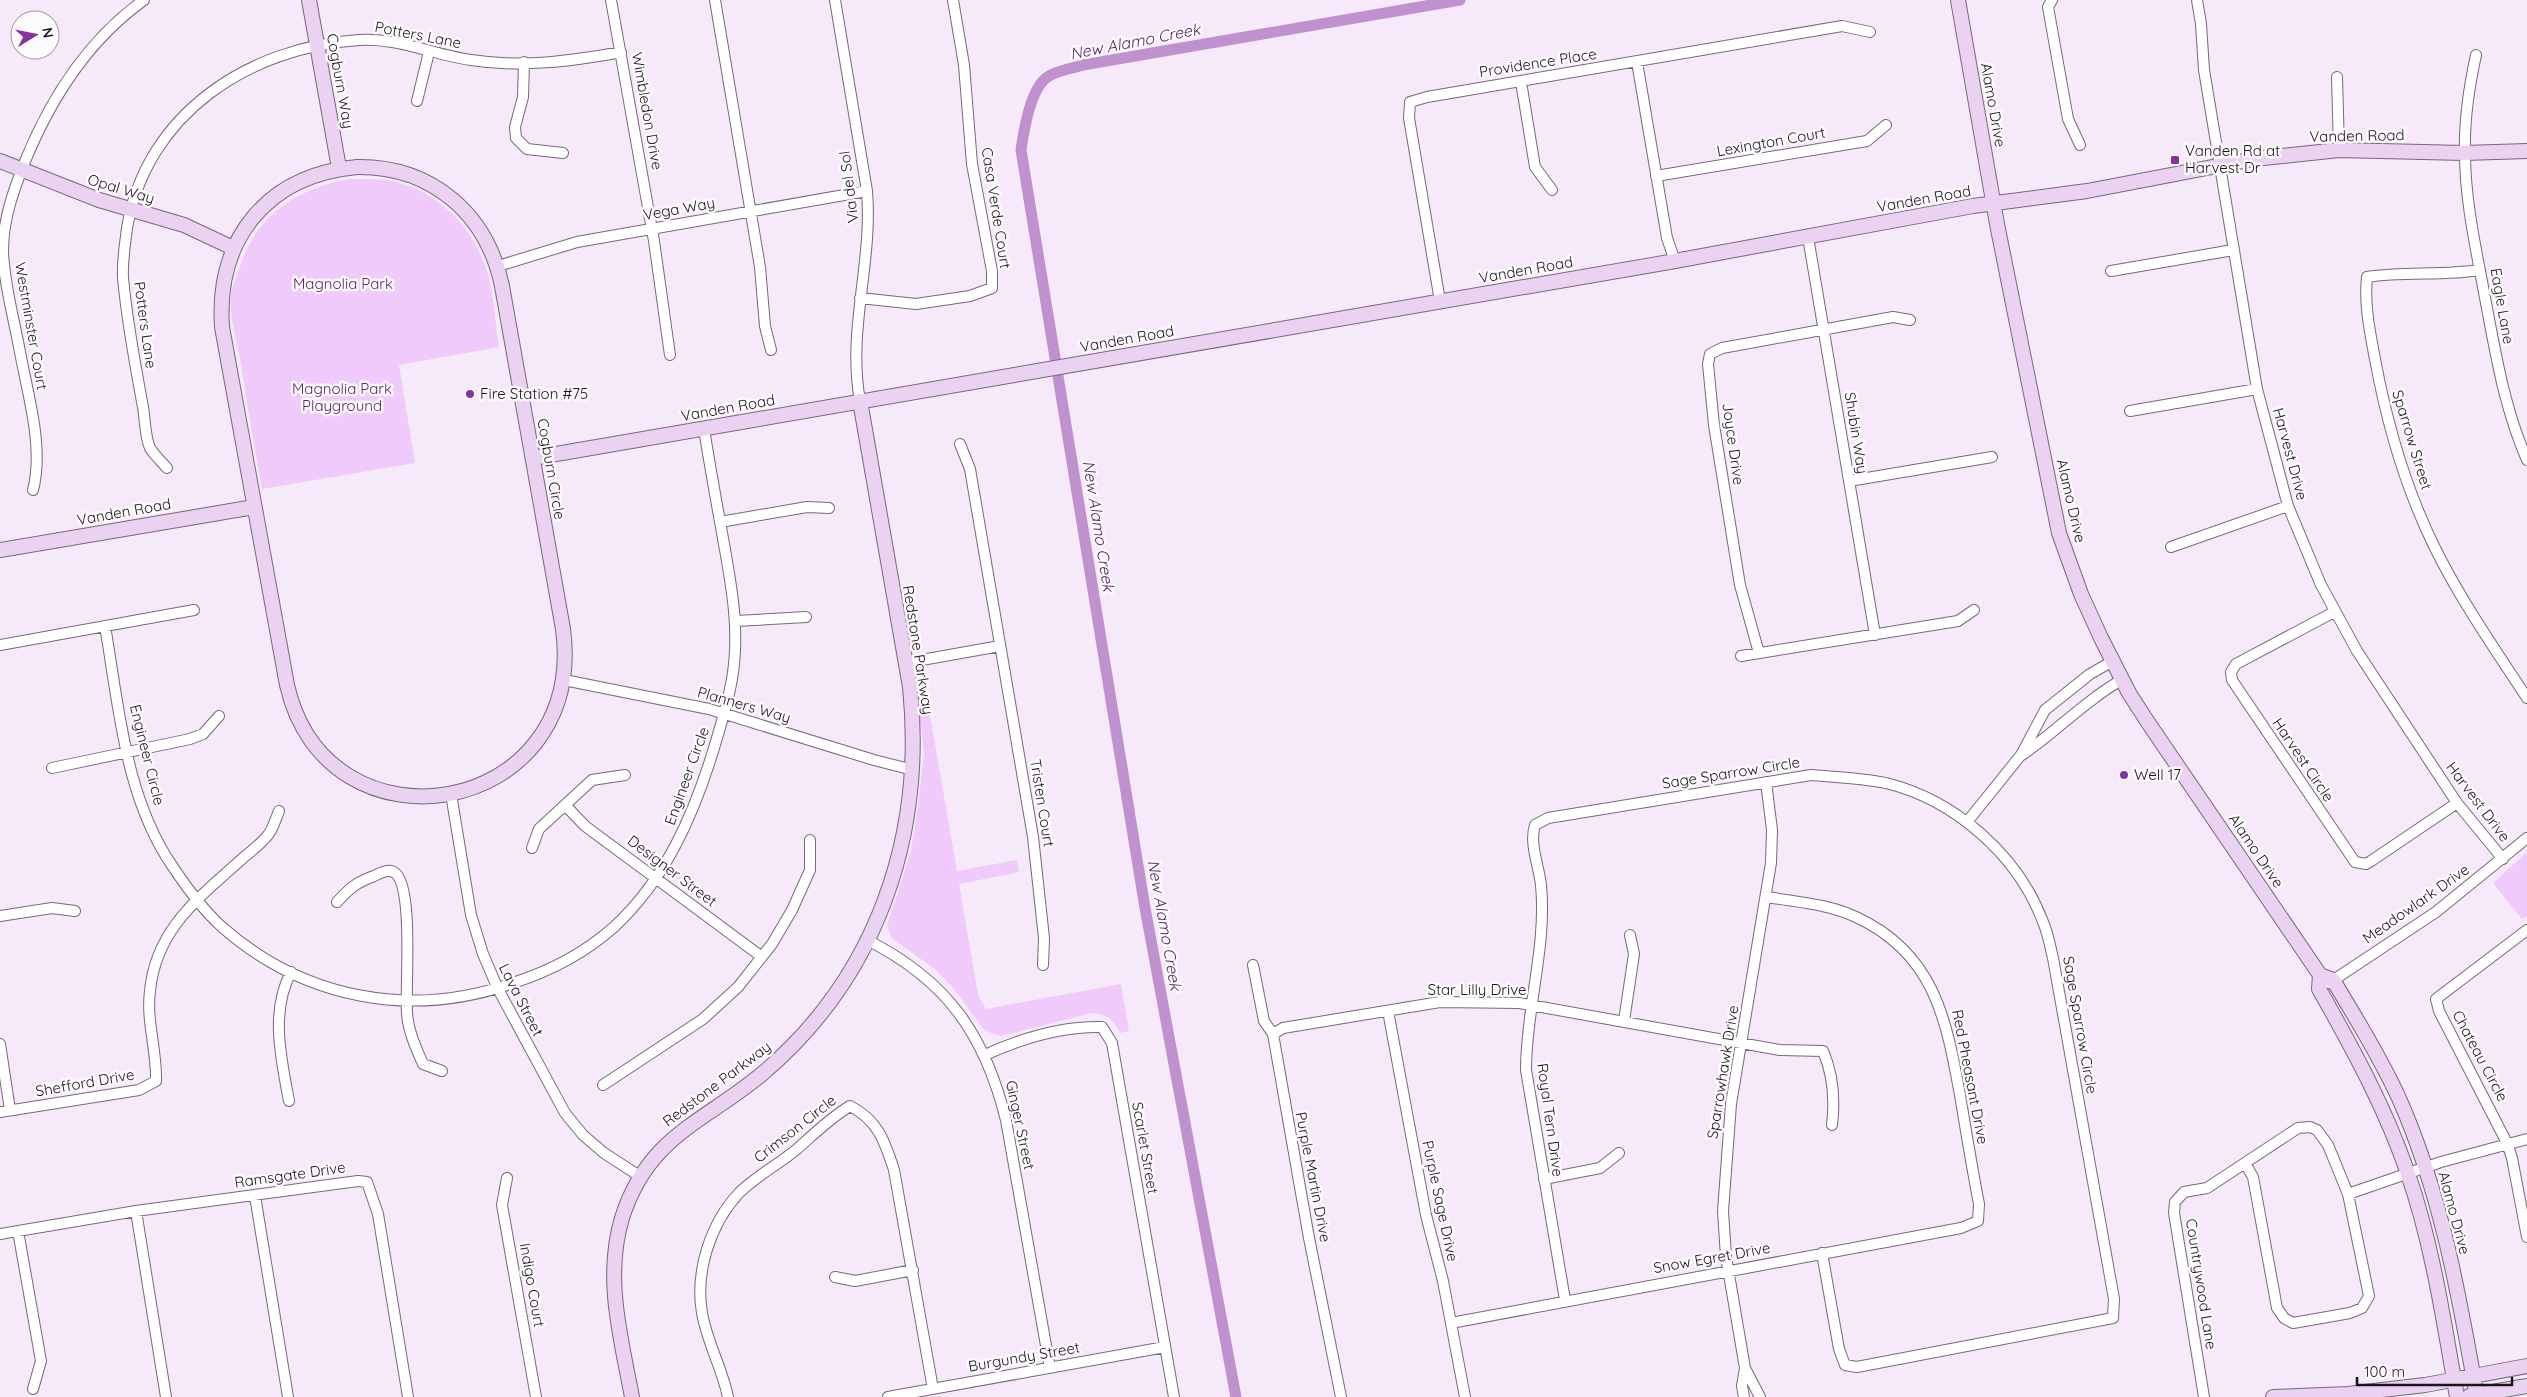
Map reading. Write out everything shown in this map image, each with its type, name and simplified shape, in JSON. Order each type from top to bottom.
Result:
[{"type":"street","name":"Westminster Court","points":[[33,490],[38,470],[37,460],[3,252],[8,207],[42,121],[59,90],[101,37],[144,0]]},
{"type":"street","name":"Cogburn Way","points":[[309,0],[339,168]]},
{"type":"street","name":"Wimbledon Drive","points":[[611,0],[652,228],[670,355]]},
{"type":"street","points":[[715,0],[760,267],[765,326],[771,350]]},
{"type":"street","name":"Via del Sol","points":[[835,0],[867,191],[870,221],[854,358],[860,401]]},
{"type":"street","name":"Casa Verde Court","points":[[860,298],[916,304],[970,296],[992,288],[992,270],[972,164],[964,65],[953,0]]},
{"type":"street","name":"Alamo Drive","points":[[1958,0],[1994,203],[2059,533],[2081,594],[2113,661],[2147,721],[2327,977],[2385,1071],[2426,1169],[2447,1243],[2473,1376],[2473,1396]]},
{"type":"street","points":[[2052,0],[2048,7],[2068,119],[2080,145]]},
{"type":"street","name":"Harvest Drive","points":[[2196,0],[2201,24],[2204,70],[2257,389],[2288,506],[2334,612],[2397,714],[2458,804],[2502,859]]},
{"type":"street","name":"Providence Place","points":[[1440,301],[1409,118],[1410,102],[1427,97],[1842,26],[1870,32]]},
{"type":"street","name":"Potters Lane","points":[[166,468],[150,448],[126,315],[122,268],[131,210],[144,173],[163,139],[202,99],[223,83],[278,56],[348,41],[373,40],[401,44],[429,52],[472,60],[558,62],[621,52]]},
{"type":"street","points":[[417,101],[429,52]]},
{"type":"street","name":"Eagle Lane","points":[[2476,55],[2468,104],[2464,153],[2469,206],[2497,363],[2514,428],[2527,460]]},
{"type":"street","points":[[524,62],[523,97],[515,127],[516,138],[527,149],[563,153]]},
{"type":"street","points":[[1637,62],[1667,238],[1675,261]]},
{"type":"street","points":[[2337,77],[2339,150]]},
{"type":"street","points":[[1521,82],[1535,167],[1552,190]]},
{"type":"street","name":"Lexington Court","points":[[1656,176],[1867,141],[1886,125]]},
{"type":"street","name":"Vanden Road","points":[[533,458],[1675,261],[1994,203],[2087,191],[2219,165],[2302,153],[2339,150],[2464,153],[2527,151]]},
{"type":"street","name":"Opal Way","points":[[0,161],[80,194],[184,225],[233,248]]},
{"type":"street","name":"Cogburn Circle","points":[[382,167],[427,182],[450,197],[472,218],[486,239],[498,266],[564,629],[566,652],[564,680],[551,719],[526,754],[509,769],[490,781],[451,794],[409,796],[366,784],[333,763],[308,735],[296,715],[288,690],[222,327],[224,282],[233,248],[248,224],[279,194],[307,178],[339,168],[382,167]]},
{"type":"street","name":"Vega Way","points":[[498,266],[577,242],[867,191]]},
{"type":"street","name":"Shubin Way","points":[[1808,237],[1875,635]]},
{"type":"street","points":[[2111,271],[2233,250]]},
{"type":"street","name":"Sparrow Street","points":[[2480,270],[2387,274],[2366,277],[2364,298],[2382,398],[2396,449],[2409,486],[2434,546],[2465,602],[2527,698]]},
{"type":"street","points":[[1824,330],[1893,317],[1910,320]]},
{"type":"street","name":"Joyce Drive","points":[[1760,653],[1740,585],[1714,425],[1708,364],[1710,354],[1722,348],[1824,330]]},
{"type":"street","points":[[2130,411],[2257,389]]},
{"type":"street","name":"Redstone Parkway","points":[[632,1397],[614,1295],[614,1261],[623,1217],[641,1177],[670,1140],[762,1074],[790,1048],[834,995],[867,940],[899,859],[909,815],[913,770],[913,717],[860,401]]},
{"type":"street","name":"Engineer Circle","points":[[105,626],[127,751],[137,791],[151,828],[172,865],[220,926],[251,950],[290,972],[333,990],[407,1002],[452,999],[498,989],[542,974],[578,954],[614,927],[656,878],[683,834],[695,804],[724,713],[732,679],[736,621],[704,429]]},
{"type":"street","name":"Tristen Court","points":[[960,444],[970,469],[1033,837],[1044,938],[1043,965]]},
{"type":"street","points":[[1849,481],[1992,457]]},
{"type":"street","name":"Vanden Road","points":[[0,550],[254,506]]},
{"type":"street","points":[[2171,546],[2288,506]]},
{"type":"street","points":[[720,522],[807,507],[829,508]]},
{"type":"street","points":[[0,645],[194,610]]},
{"type":"street","points":[[1741,656],[1958,621],[1974,610]]},
{"type":"street","name":"Harvest Circle","points":[[2334,612],[2236,664],[2232,672],[2232,680],[2355,862],[2366,864],[2372,861],[2458,804]]},
{"type":"street","points":[[736,621],[806,617]]},
{"type":"street","points":[[905,663],[1000,646]]},
{"type":"street","points":[[1968,822],[2021,755],[2045,710],[2090,674],[2113,661]]},
{"type":"street","name":"Planners Way","points":[[564,680],[724,713],[874,760],[913,770]]},
{"type":"street","points":[[2021,755],[2042,742],[2099,692],[2123,680]]},
{"type":"street","points":[[52,768],[190,739],[203,734],[219,716]]},
{"type":"street","points":[[532,848],[539,829],[592,780],[625,775]]},
{"type":"street","name":"Sage Sparrow Circle","points":[[1535,825],[1548,818],[1811,775],[1852,778],[1886,783],[1915,792],[1968,822],[2008,862],[2027,889],[2044,922],[2054,958],[2114,1299],[2114,1318],[1857,1367],[1845,1365],[1839,1349],[1822,1253]]},
{"type":"street","name":"Sparrowhawk Drive","points":[[1760,1397],[1745,1368],[1728,1270],[1723,1210],[1726,1145],[1767,897],[1772,830],[1766,782]]},
{"type":"street","name":"Lava Street","points":[[451,794],[470,915],[483,954],[498,989],[565,1113],[583,1135],[604,1153],[641,1177]]},
{"type":"street","name":"Designer Street","points":[[566,806],[585,826],[762,957]]},
{"type":"street","points":[[197,899],[270,834],[279,811]]},
{"type":"street","name":"Royal Tern Drive","points":[[1535,825],[1533,841],[1541,884],[1542,912],[1527,1036],[1526,1070],[1565,1300]]},
{"type":"street","name":"Meadowlark Drive","points":[[2327,977],[2436,912],[2527,838]]},
{"type":"street","points":[[603,1085],[703,1019],[738,987],[772,944],[792,910],[810,870],[810,840]]},
{"type":"street","points":[[337,902],[354,884],[387,870],[395,872],[400,879],[407,916],[406,1014],[412,1037],[423,1064],[442,1072]]},
{"type":"street","name":"Red Pheasant Drive","points":[[1767,897],[1828,907],[1855,916],[1897,944],[1916,964],[1931,986],[1950,1038],[1979,1204],[1978,1221]]},
{"type":"street","name":"Shefford Drive","points":[[5,1111],[139,1090],[156,1081],[156,1064],[148,1016],[157,956],[172,926],[197,899]]},
{"type":"street","points":[[0,916],[52,908],[75,912]]},
{"type":"street","name":"Chateau Circle","points":[[2527,930],[2436,1000],[2442,1017],[2512,1158],[2527,1237]]},
{"type":"street","points":[[1624,1021],[1634,954],[1630,935]]},
{"type":"street","name":"Ginger Street","points":[[867,940],[906,962],[934,984],[960,1014],[985,1055],[997,1084],[1006,1120],[1050,1368]]},
{"type":"street","name":"Purple Martin Drive","points":[[1253,965],[1264,1021],[1272,1034],[1309,1238],[1341,1397]]},
{"type":"street","points":[[289,1101],[278,1027],[285,983],[290,972]]},
{"type":"street","points":[[2327,977],[2319,989],[2383,1109],[2408,1174],[2426,1232],[2457,1397]]},
{"type":"street","name":"Star Lilly Drive","points":[[1272,1034],[1283,1028],[1440,1002],[1531,1004],[1780,1050],[1824,1050],[1829,1064],[1834,1104],[1832,1125]]},
{"type":"street","name":"Purple Sage Drive","points":[[1388,1011],[1426,1215],[1451,1323],[1465,1397]]},
{"type":"street","name":"Scarlet Street","points":[[985,1055],[1042,1034],[1087,1026],[1102,1027],[1112,1042],[1174,1397]]},
{"type":"street","points":[[0,1044],[5,1111]]},
{"type":"street","name":"Crimson Circle","points":[[728,1397],[702,1313],[700,1294],[703,1267],[710,1240],[722,1216],[739,1194],[796,1150],[832,1117],[850,1106],[866,1114],[884,1142],[894,1170],[933,1389]]},
{"type":"street","name":"Countrywood Lane","points":[[2204,1397],[2174,1213],[2175,1202],[2184,1192],[2207,1188],[2298,1128],[2310,1127],[2317,1130],[2328,1146],[2348,1194]]},
{"type":"street","points":[[2245,1164],[2253,1177],[2277,1308],[2284,1318],[2293,1323],[2350,1313],[2362,1308],[2368,1296],[2348,1194],[2426,1169],[2440,1162],[2506,1143],[2527,1139]]},
{"type":"street","points":[[1544,1179],[1600,1168],[1619,1153]]},
{"type":"street","name":"Indigo Court","points":[[507,1178],[502,1205],[536,1397]]},
{"type":"street","name":"Ramsgate Drive","points":[[0,1234],[136,1211],[255,1196],[358,1180],[367,1182],[378,1214],[408,1397]]},
{"type":"street","points":[[255,1196],[288,1397]]},
{"type":"street","points":[[136,1211],[166,1397]]},
{"type":"street","name":"Snow Egret Drive","points":[[1451,1323],[1565,1300],[1961,1228],[1978,1221]]},
{"type":"street","points":[[18,1231],[41,1361],[33,1389]]},
{"type":"street","points":[[835,1277],[855,1281],[913,1270]]},
{"type":"street","name":"Burgundy Street","points":[[888,1397],[1165,1347]]},
{"type":"street","points":[[2272,1397],[2348,1394],[2425,1385],[2527,1366]]},
{"type":"street","name":"Sparrowhawk Drive","points":[[1744,1397],[1742,1386],[1745,1368]]},
{"type":"street","points":[[2473,1396],[2527,1386]]},
{"type":"green space","name":"Magnolia Park","points":[[350,179],[384,180],[403,184],[431,197],[455,216],[473,240],[486,268],[493,297],[499,347],[399,365],[415,463],[262,489],[232,318],[232,289],[245,253],[266,221],[279,208],[312,190]]},
{"type":"green space","points":[[924,681],[957,871],[1017,860],[1019,872],[959,884],[978,995],[986,1009],[1121,984],[1129,1031],[1120,1033],[1109,1018],[1101,1014],[1092,1013],[1001,1036],[985,1031],[954,989],[936,970],[892,938],[887,926],[911,851],[918,806],[924,755],[917,684]]},
{"type":"green space","points":[[2527,852],[2527,916],[2522,919],[2493,883]]},
{"type":"waterway","name":"New Alamo Creek","points":[[1236,1397],[1145,908],[1021,150],[1022,142],[1032,101],[1040,84],[1049,76],[1059,72],[1083,65],[1460,0]]},
{"type":"place","name":"Vanden Rd at Harvest Dr","points":[[2175,160]]},
{"type":"place","name":"Fire Station #75","points":[[470,394]]},
{"type":"place","name":"Well 17","points":[[2124,775]]},
{"type":"park label","name":"Magnolia Park Playground","points":[[342,398]]}]
